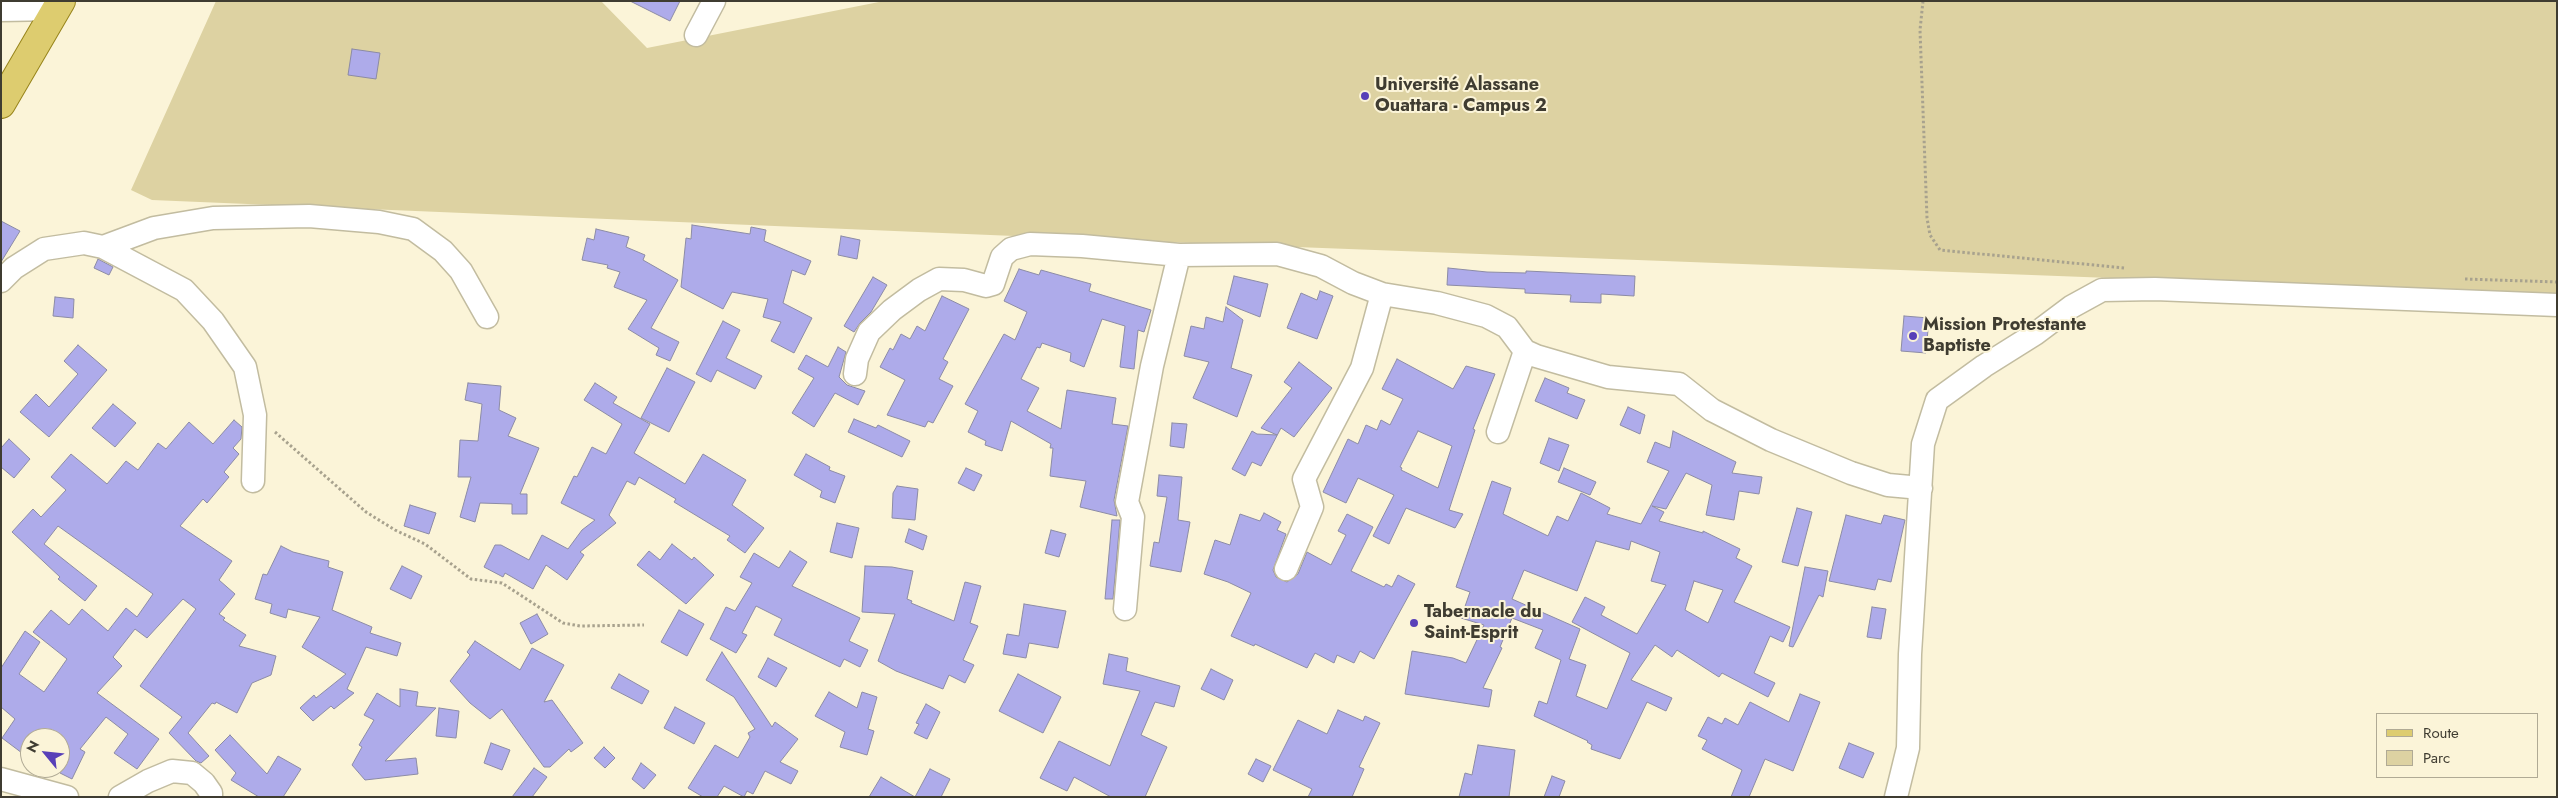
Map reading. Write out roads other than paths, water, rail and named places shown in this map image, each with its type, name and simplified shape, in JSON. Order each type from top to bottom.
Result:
[{"type":"main road","points":[[1,104],[58,5]]},
{"type":"street","points":[[696,35],[714,1]]},
{"type":"street","points":[[1,10],[58,5]]},
{"type":"street","points":[[103,247],[154,228],[213,218],[308,216],[380,222],[413,229],[443,251],[462,271],[487,316]]},
{"type":"street","points":[[1,281],[14,268],[44,249],[84,243],[103,247],[184,290],[214,321],[245,366],[255,415],[254,481]]},
{"type":"street","points":[[855,374],[857,359],[869,332],[892,310],[918,290],[940,279],[964,280],[986,286],[993,284],[1002,257],[1011,249],[1030,244],[1082,246],[1179,255],[1276,254],[1321,266],[1353,283],[1382,294],[1437,303],[1486,316],[1507,327],[1525,351],[1608,377],[1679,384],[1712,410],[1771,440],[1851,473],[1888,485],[1920,488]]},
{"type":"street","points":[[1126,609],[1132,517],[1126,502],[1152,366],[1179,255]]},
{"type":"street","points":[[1896,797],[1908,748],[1910,654],[1923,444],[1937,400],[1984,366],[2035,334],[2071,307],[2102,290],[2155,289],[2557,305]]},
{"type":"street","points":[[1286,569],[1312,507],[1304,479],[1362,368],[1382,294]]},
{"type":"street","points":[[1498,432],[1525,351]]},
{"type":"street","points":[[120,797],[148,781],[172,771],[192,773],[204,783],[211,793],[211,797]]},
{"type":"street","points":[[1,779],[67,797]]},
{"type":"place","name":"Université Alassane Ouattara - Campus 2","points":[[1365,96]]},
{"type":"place","name":"Mission Protestante Baptiste","points":[[1913,336]]},
{"type":"place","name":"Tabernacle du Saint-Esprit","points":[[1414,623]]}]
